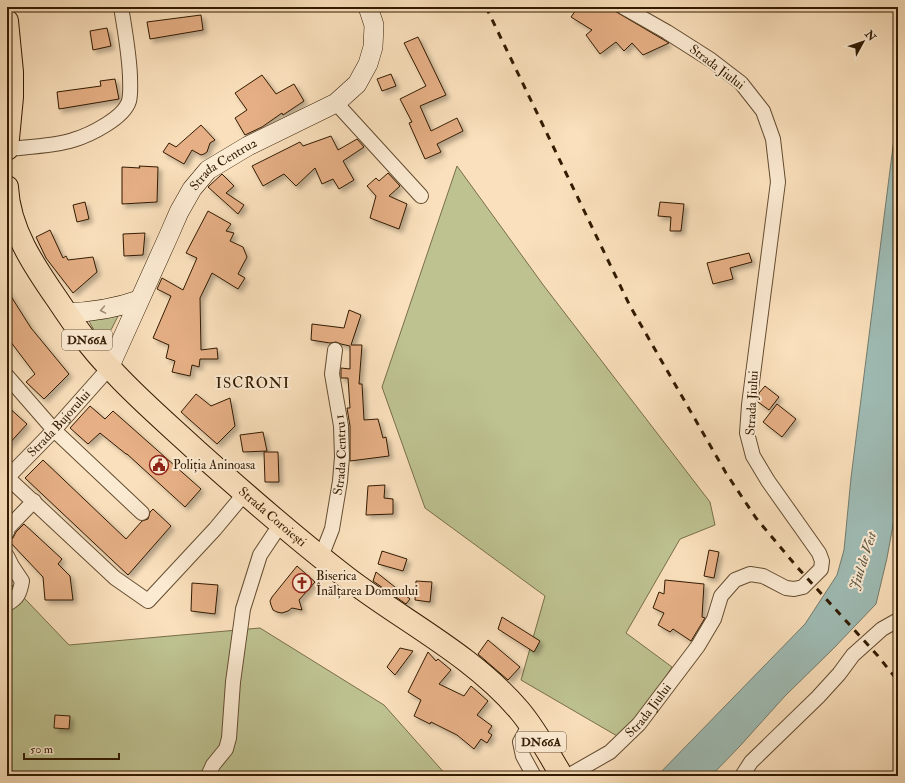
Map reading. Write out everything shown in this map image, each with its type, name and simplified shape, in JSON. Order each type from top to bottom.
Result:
[{"type":"main road","points":[[7,21],[12,72],[12,97],[7,149]]},
{"type":"main road","name":"Strada Coroiești","points":[[7,188],[10,219],[36,268],[66,313],[109,368],[162,419],[280,525],[368,593],[458,655],[498,688],[524,717]]},
{"type":"main road","name":"DN66A","points":[[524,717],[562,776]]},
{"type":"street","points":[[7,149],[56,144],[73,140],[108,124],[123,111],[129,101],[131,88],[129,55],[121,7]]},
{"type":"street","name":"Strada Centru2","points":[[109,368],[178,212],[192,189],[208,170],[248,146],[336,103],[357,84],[368,64],[373,47],[374,25],[368,7]]},
{"type":"street","name":"Strada Jiului","points":[[568,776],[610,752],[638,724],[698,646],[714,619],[721,596],[735,580],[750,574],[763,576],[786,588],[803,587],[821,569],[822,561],[819,553],[768,481],[753,456],[747,433],[749,404],[778,182],[773,139],[763,111],[741,83],[711,60],[667,32],[642,12],[624,7]]},
{"type":"street","points":[[336,103],[421,196]]},
{"type":"street","points":[[66,313],[98,311],[119,307],[139,300]]},
{"type":"street","name":"Strada Centru 1","points":[[321,557],[332,529],[340,481],[342,457],[340,426],[332,374],[335,350]]},
{"type":"street","name":"Strada Bujorului","points":[[7,477],[88,394],[109,368]]},
{"type":"street","points":[[7,376],[54,430],[142,513]]},
{"type":"street","points":[[7,477],[115,578],[148,601],[215,529],[245,493]]},
{"type":"street","points":[[7,532],[8,528],[34,501]]},
{"type":"street","points":[[208,776],[213,765],[226,749],[229,738],[233,682],[243,609],[260,554],[280,525]]},
{"type":"street","points":[[7,556],[22,581],[20,593],[14,600],[7,604]]},
{"type":"street","points":[[742,776],[751,762],[840,674],[853,655],[882,629],[898,620]]},
{"type":"street","points":[[524,717],[520,742],[523,756],[534,776]]},
{"type":"green space","points":[[457,166],[544,286],[710,502],[715,525],[680,539],[626,633],[672,667],[624,740],[521,680],[545,596],[425,508],[382,387]]},
{"type":"green space","points":[[120,312],[105,339],[96,333],[87,316]]},
{"type":"green space","points":[[7,580],[69,645],[260,628],[384,705],[447,776],[7,776]]},
{"type":"water","name":"Jiul de Vest","points":[[898,107],[898,498],[887,558],[876,604],[785,696],[711,776],[657,776],[805,624],[837,575],[844,550],[851,478]]},
{"type":"building","points":[[578,7],[608,7],[669,43],[643,55],[632,43],[624,51],[616,42],[600,54],[586,35],[592,30],[571,17]]},
{"type":"building","points":[[201,15],[203,30],[150,39],[147,22]]},
{"type":"building","points":[[107,28],[111,46],[93,50],[90,31]]},
{"type":"building","points":[[418,37],[446,95],[420,106],[431,131],[457,118],[463,131],[437,144],[441,152],[425,159],[409,123],[412,122],[400,99],[426,86],[404,43]]},
{"type":"building","points":[[391,74],[396,86],[382,91],[377,79]]},
{"type":"building","points":[[262,75],[276,94],[294,84],[304,101],[283,115],[282,113],[262,127],[245,135],[235,118],[247,110],[235,93]]},
{"type":"building","points":[[115,79],[119,99],[59,109],[57,92],[101,86],[100,81]]},
{"type":"building","points":[[201,125],[215,140],[210,143],[207,152],[201,155],[192,150],[184,164],[163,152],[169,143],[176,147]]},
{"type":"building","points":[[331,136],[338,150],[357,139],[364,147],[343,161],[354,180],[339,189],[333,179],[322,184],[315,168],[296,186],[284,174],[263,186],[252,166],[300,142],[303,146]]},
{"type":"building","points":[[139,166],[158,167],[157,202],[122,204],[122,167],[140,168]]},
{"type":"building","points":[[388,173],[400,186],[389,196],[407,204],[399,229],[370,218],[376,196],[367,186],[376,178],[379,181]]},
{"type":"building","points":[[222,174],[234,186],[226,193],[244,205],[238,214],[208,187]]},
{"type":"building","points":[[85,202],[89,219],[77,222],[73,205]]},
{"type":"building","points":[[660,202],[684,204],[681,231],[670,231],[671,217],[658,216]]},
{"type":"building","points":[[208,211],[231,224],[226,231],[234,233],[230,241],[243,247],[247,257],[238,274],[245,278],[238,289],[212,273],[200,298],[201,350],[217,348],[218,359],[200,359],[199,367],[192,365],[190,376],[172,372],[175,361],[166,358],[169,345],[153,338],[171,296],[157,289],[162,278],[183,290],[197,258],[186,253]]},
{"type":"building","points":[[50,230],[63,258],[66,256],[68,260],[93,257],[97,272],[73,293],[46,258],[36,237]]},
{"type":"building","points":[[145,233],[143,255],[124,256],[123,234]]},
{"type":"building","points":[[749,253],[752,262],[730,268],[733,279],[713,284],[707,263]]},
{"type":"building","points":[[7,290],[31,328],[69,374],[44,399],[26,382],[35,374],[7,337]]},
{"type":"building","points":[[349,310],[361,315],[351,345],[362,345],[359,384],[362,384],[364,420],[378,419],[383,438],[386,437],[389,456],[350,461],[350,426],[347,408],[350,408],[348,378],[341,378],[341,368],[350,369],[350,346],[336,342],[330,343],[311,340],[312,324],[344,328]]},
{"type":"building","points":[[765,386],[779,397],[769,410],[758,402],[759,393]]},
{"type":"building","points":[[196,394],[211,406],[230,398],[235,426],[217,444],[181,412]]},
{"type":"building","points":[[777,404],[796,419],[782,437],[763,422]]},
{"type":"building","points":[[7,406],[27,424],[7,446]]},
{"type":"building","points":[[90,406],[105,419],[113,411],[201,489],[185,507],[127,454],[100,433],[88,444],[70,428]]},
{"type":"building","points":[[263,432],[267,451],[243,452],[240,435]]},
{"type":"building","points":[[264,452],[278,452],[279,482],[265,482]]},
{"type":"building","points":[[43,460],[126,539],[142,521],[148,519],[150,512],[153,509],[171,526],[128,575],[25,478]]},
{"type":"building","points":[[385,485],[384,498],[393,499],[393,514],[366,515],[368,486]]},
{"type":"building","points":[[24,524],[62,559],[58,564],[70,576],[73,600],[45,600],[43,577],[8,540],[13,538],[16,532]]},
{"type":"building","points":[[709,550],[719,552],[714,578],[704,576]]},
{"type":"building","points":[[382,551],[407,559],[403,571],[378,564]]},
{"type":"building","points":[[297,566],[315,582],[299,600],[302,610],[292,608],[282,613],[277,612],[273,610],[270,601]]},
{"type":"building","points":[[376,572],[410,599],[406,604],[373,581]]},
{"type":"building","points":[[665,580],[704,584],[702,617],[705,618],[691,641],[673,629],[670,632],[658,625],[664,613],[653,608],[659,592],[664,594]]},
{"type":"building","points":[[416,581],[432,582],[430,602],[415,600]]},
{"type":"building","points":[[192,583],[218,585],[215,614],[191,611]]},
{"type":"building","points":[[502,617],[540,641],[534,652],[498,629]]},
{"type":"building","points":[[488,640],[520,667],[508,680],[478,654]]},
{"type":"building","points":[[400,648],[413,651],[395,675],[387,667]]},
{"type":"building","points":[[428,652],[436,661],[438,659],[451,670],[439,684],[464,696],[471,686],[488,701],[477,715],[492,726],[488,732],[492,735],[487,743],[481,739],[474,749],[457,735],[431,722],[430,724],[414,716],[421,700],[408,692]]},
{"type":"building","points":[[55,715],[70,716],[69,729],[54,728]]},
{"type":"railway","points":[[486,7],[630,306],[726,473],[756,518],[797,567],[878,656],[898,681]]},
{"type":"place","name":"Poliția Aninoasa","points":[[159,465]]},
{"type":"place","name":"Biserica Înălțarea Domnului","points":[[302,583]]},
{"type":"district","name":"ISCRONI","points":[[253,383]]}]
